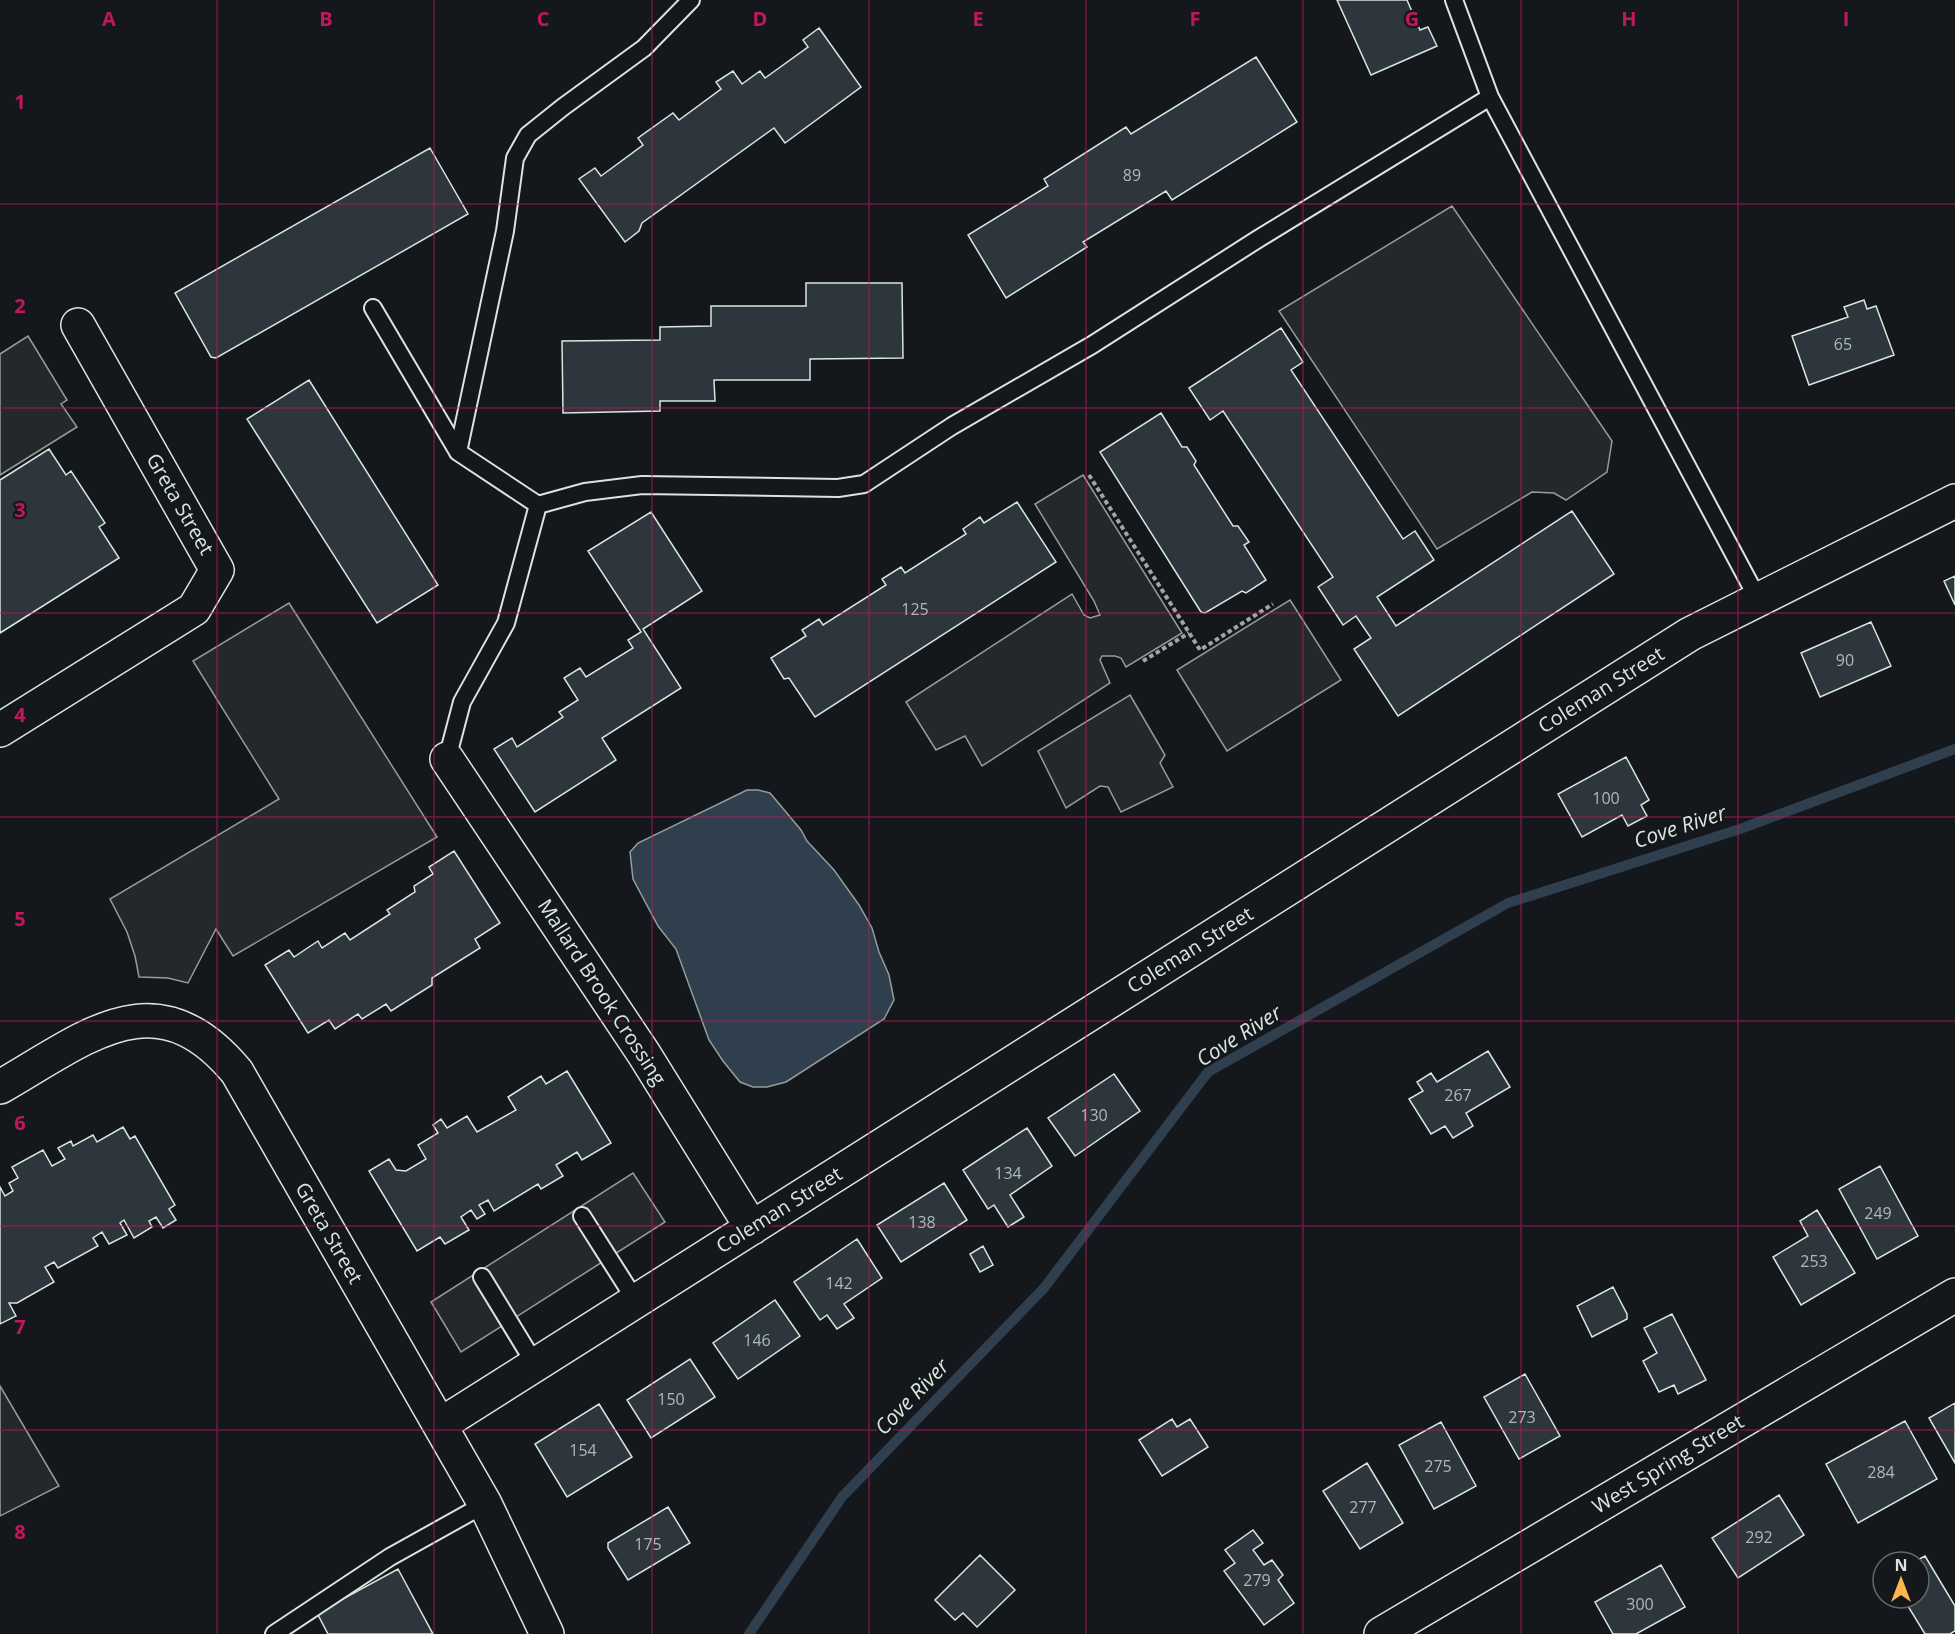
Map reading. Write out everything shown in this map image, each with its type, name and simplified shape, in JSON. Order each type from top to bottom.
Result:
[{"type":"street","name":"Greta Street","points":[[0,730],[194,609],[218,570],[78,325]]},
{"type":"street","name":"Coleman Street","points":[[440,1425],[1680,640],[1705,625],[1759,601],[1955,501]]},
{"type":"street","name":"Mallard Brook Crossing","points":[[447,759],[644,1054],[752,1228]]},
{"type":"street","name":"Greta Street","points":[[0,1087],[104,1028],[130,1021],[158,1020],[184,1027],[206,1040],[221,1053],[237,1072],[485,1504],[547,1634]]},
{"type":"street","name":"West Spring Street","points":[[1381,1634],[1955,1294]]},
{"type":"lane","points":[[458,452],[505,231],[515,158],[528,135],[644,48],[691,0]]},
{"type":"lane","points":[[1454,0],[1490,96],[1759,601]]},
{"type":"lane","points":[[373,308],[458,452],[538,505],[585,492],[642,485],[838,488],[864,484],[952,426],[1092,345],[1258,239],[1490,96]]},
{"type":"lane","points":[[447,759],[462,702],[506,623],[538,505]]},
{"type":"lane","points":[[582,1216],[636,1301]]},
{"type":"lane","points":[[482,1277],[535,1364]]},
{"type":"lane","points":[[274,1634],[390,1557],[485,1504]]},
{"type":"path","points":[[1089,475],[1200,650],[1273,604]]},
{"type":"path","points":[[1143,661],[1189,633]]},
{"type":"shaded area","points":[[1452,206],[1612,441],[1607,472],[1566,500],[1554,493],[1532,492],[1437,549],[1279,311]]},
{"type":"shaded area","points":[[28,336],[67,400],[61,404],[77,427],[0,475],[0,354]]},
{"type":"shaded area","points":[[1083,475],[1182,633],[1126,667],[1121,658],[1102,656],[1100,660],[1110,683],[982,766],[965,736],[936,750],[906,702],[1072,594],[1084,615],[1090,618],[1100,615],[1094,601],[1035,504]]},
{"type":"shaded area","points":[[1290,600],[1341,680],[1227,751],[1177,670]]},
{"type":"shaded area","points":[[289,603],[437,837],[233,956],[216,929],[188,983],[168,978],[139,977],[127,932],[110,899],[279,799],[193,661]]},
{"type":"shaded area","points":[[1130,695],[1165,755],[1160,763],[1173,787],[1121,812],[1108,787],[1100,786],[1066,808],[1038,751]]},
{"type":"shaded area","points":[[633,1173],[665,1222],[461,1352],[431,1302]]},
{"type":"shaded area","points":[[0,1386],[59,1486],[0,1516]]},
{"type":"water","points":[[747,790],[770,793],[801,830],[807,841],[834,870],[859,905],[872,928],[889,975],[894,1000],[884,1019],[786,1082],[767,1087],[753,1087],[740,1082],[709,1040],[676,949],[658,926],[633,879],[630,852],[638,843]]},
{"type":"building","points":[[1337,0],[1407,0],[1420,30],[1428,27],[1437,46],[1371,75]]},
{"type":"building","points":[[819,28],[861,87],[785,143],[774,128],[642,223],[639,231],[625,242],[579,179],[595,168],[601,176],[643,145],[638,138],[673,113],[679,120],[721,89],[716,82],[733,71],[742,84],[760,71],[765,78],[808,47],[803,40]]},
{"type":"building","points":[[1256,57],[1297,122],[1172,200],[1166,191],[1083,242],[1087,247],[1006,298],[968,235],[1048,186],[1044,179],[1126,127],[1131,134]]},
{"type":"building","points":[[430,148],[468,214],[216,358],[211,357],[175,293]]},
{"type":"building","points":[[806,283],[902,283],[903,358],[810,359],[810,380],[714,380],[715,401],[660,401],[660,411],[563,413],[562,341],[660,340],[660,327],[711,326],[711,306],[806,306]]},
{"type":"building","points":[[1864,300],[1867,309],[1876,306],[1894,355],[1809,385],[1792,336],[1848,317],[1844,307]]},
{"type":"building","points":[[1281,328],[1303,362],[1291,370],[1403,539],[1415,531],[1434,560],[1377,597],[1396,626],[1572,511],[1614,574],[1398,716],[1354,649],[1371,638],[1356,616],[1343,625],[1318,587],[1333,577],[1223,411],[1210,420],[1189,388]]},
{"type":"building","points":[[309,380],[438,585],[377,623],[247,419]]},
{"type":"building","points":[[1161,413],[1182,447],[1187,447],[1196,461],[1194,465],[1233,526],[1238,526],[1249,542],[1244,545],[1266,580],[1246,593],[1242,591],[1205,613],[1201,612],[1100,452]]},
{"type":"building","points":[[49,449],[66,475],[71,471],[105,523],[99,527],[119,558],[0,633],[0,480]]},
{"type":"building","points":[[1017,502],[1056,562],[815,717],[789,678],[784,679],[771,658],[806,636],[802,630],[819,619],[823,625],[886,585],[882,579],[901,567],[905,573],[966,534],[963,529],[980,517],[984,523]]},
{"type":"building","points":[[651,512],[702,591],[643,629],[681,688],[602,738],[616,760],[535,812],[494,749],[512,738],[517,747],[563,717],[559,712],[578,700],[564,678],[580,668],[586,677],[633,648],[628,640],[641,632],[588,551]]},
{"type":"building","points":[[1955,576],[1955,605],[1944,581]]},
{"type":"building","points":[[1871,622],[1891,666],[1820,697],[1801,653]]},
{"type":"building","points":[[1626,757],[1649,800],[1641,805],[1647,816],[1628,826],[1622,815],[1582,837],[1558,794]]},
{"type":"building","points":[[454,851],[500,923],[475,939],[480,948],[432,978],[432,985],[391,1011],[386,1004],[362,1019],[358,1014],[335,1029],[329,1020],[308,1033],[265,965],[289,950],[294,957],[318,941],[322,948],[345,933],[350,940],[390,914],[387,910],[415,892],[414,886],[433,874],[429,867]]},
{"type":"building","points":[[1488,1051],[1510,1087],[1466,1113],[1473,1126],[1453,1138],[1445,1126],[1431,1134],[1409,1099],[1423,1091],[1417,1082],[1431,1073],[1437,1082]]},
{"type":"building","points":[[567,1071],[611,1143],[582,1160],[577,1152],[556,1165],[563,1176],[541,1189],[538,1184],[494,1211],[488,1200],[479,1205],[485,1214],[477,1219],[471,1210],[461,1217],[469,1230],[445,1244],[440,1237],[417,1251],[369,1171],[389,1159],[396,1170],[406,1171],[426,1159],[418,1145],[438,1133],[433,1125],[441,1119],[447,1128],[467,1116],[477,1132],[516,1110],[508,1097],[541,1076],[546,1084]]},
{"type":"building","points":[[1114,1074],[1140,1111],[1075,1156],[1048,1118]]},
{"type":"building","points":[[123,1127],[130,1139],[135,1136],[175,1205],[169,1209],[176,1220],[163,1228],[156,1217],[149,1221],[152,1227],[134,1238],[124,1220],[120,1223],[127,1235],[109,1244],[102,1232],[93,1238],[98,1246],[58,1268],[54,1262],[45,1267],[54,1282],[17,1303],[9,1303],[16,1316],[0,1324],[0,1187],[5,1196],[13,1191],[9,1183],[18,1178],[12,1167],[43,1150],[52,1166],[65,1159],[58,1148],[71,1141],[73,1146],[93,1135],[97,1142]]},
{"type":"building","points":[[1027,1128],[1052,1166],[1010,1195],[1024,1217],[1008,1227],[994,1205],[988,1209],[963,1170]]},
{"type":"building","points":[[1880,1166],[1918,1236],[1877,1259],[1839,1189]]},
{"type":"building","points":[[944,1183],[967,1220],[901,1262],[877,1225]]},
{"type":"building","points":[[1817,1210],[1855,1273],[1801,1305],[1773,1257],[1808,1236],[1800,1221]]},
{"type":"building","points":[[857,1239],[882,1278],[844,1304],[854,1318],[837,1329],[827,1315],[820,1320],[794,1282]]},
{"type":"building","points":[[983,1246],[993,1265],[980,1272],[970,1254]]},
{"type":"building","points":[[1613,1287],[1627,1314],[1627,1319],[1592,1337],[1577,1306]]},
{"type":"building","points":[[775,1300],[800,1336],[738,1379],[713,1343]]},
{"type":"building","points":[[1672,1314],[1706,1380],[1678,1394],[1674,1385],[1659,1392],[1643,1361],[1657,1353],[1644,1328]]},
{"type":"building","points":[[690,1359],[715,1397],[651,1438],[627,1400]]},
{"type":"building","points":[[1525,1374],[1560,1436],[1519,1459],[1484,1397]]},
{"type":"building","points":[[1955,1403],[1955,1463],[1929,1418]]},
{"type":"building","points":[[599,1404],[632,1457],[567,1497],[535,1444]]},
{"type":"building","points":[[1172,1419],[1177,1427],[1190,1419],[1208,1447],[1162,1476],[1139,1440]]},
{"type":"building","points":[[1905,1421],[1937,1479],[1858,1523],[1826,1464]]},
{"type":"building","points":[[1441,1422],[1476,1486],[1434,1509],[1399,1445]]},
{"type":"building","points":[[1367,1463],[1403,1523],[1360,1549],[1323,1491]]},
{"type":"building","points":[[1779,1495],[1804,1535],[1738,1578],[1712,1538]]},
{"type":"building","points":[[668,1507],[690,1543],[628,1580],[608,1548],[608,1543]]},
{"type":"building","points":[[1253,1530],[1263,1543],[1253,1550],[1264,1565],[1272,1560],[1283,1575],[1278,1580],[1294,1603],[1264,1625],[1224,1571],[1235,1563],[1225,1550]]},
{"type":"building","points":[[980,1555],[1015,1590],[977,1627],[963,1613],[955,1620],[935,1600]]},
{"type":"building","points":[[1661,1565],[1685,1607],[1636,1634],[1613,1634],[1595,1602]]},
{"type":"building","points":[[1931,1566],[1955,1606],[1955,1631],[1950,1634],[1925,1634],[1910,1610],[1931,1610]]},
{"type":"building","points":[[398,1569],[433,1634],[328,1634],[317,1613]]},
{"type":"waterway","name":"Cove River","points":[[749,1634],[842,1497],[1044,1288],[1208,1072],[1508,903],[1740,829],[1955,749]]}]
